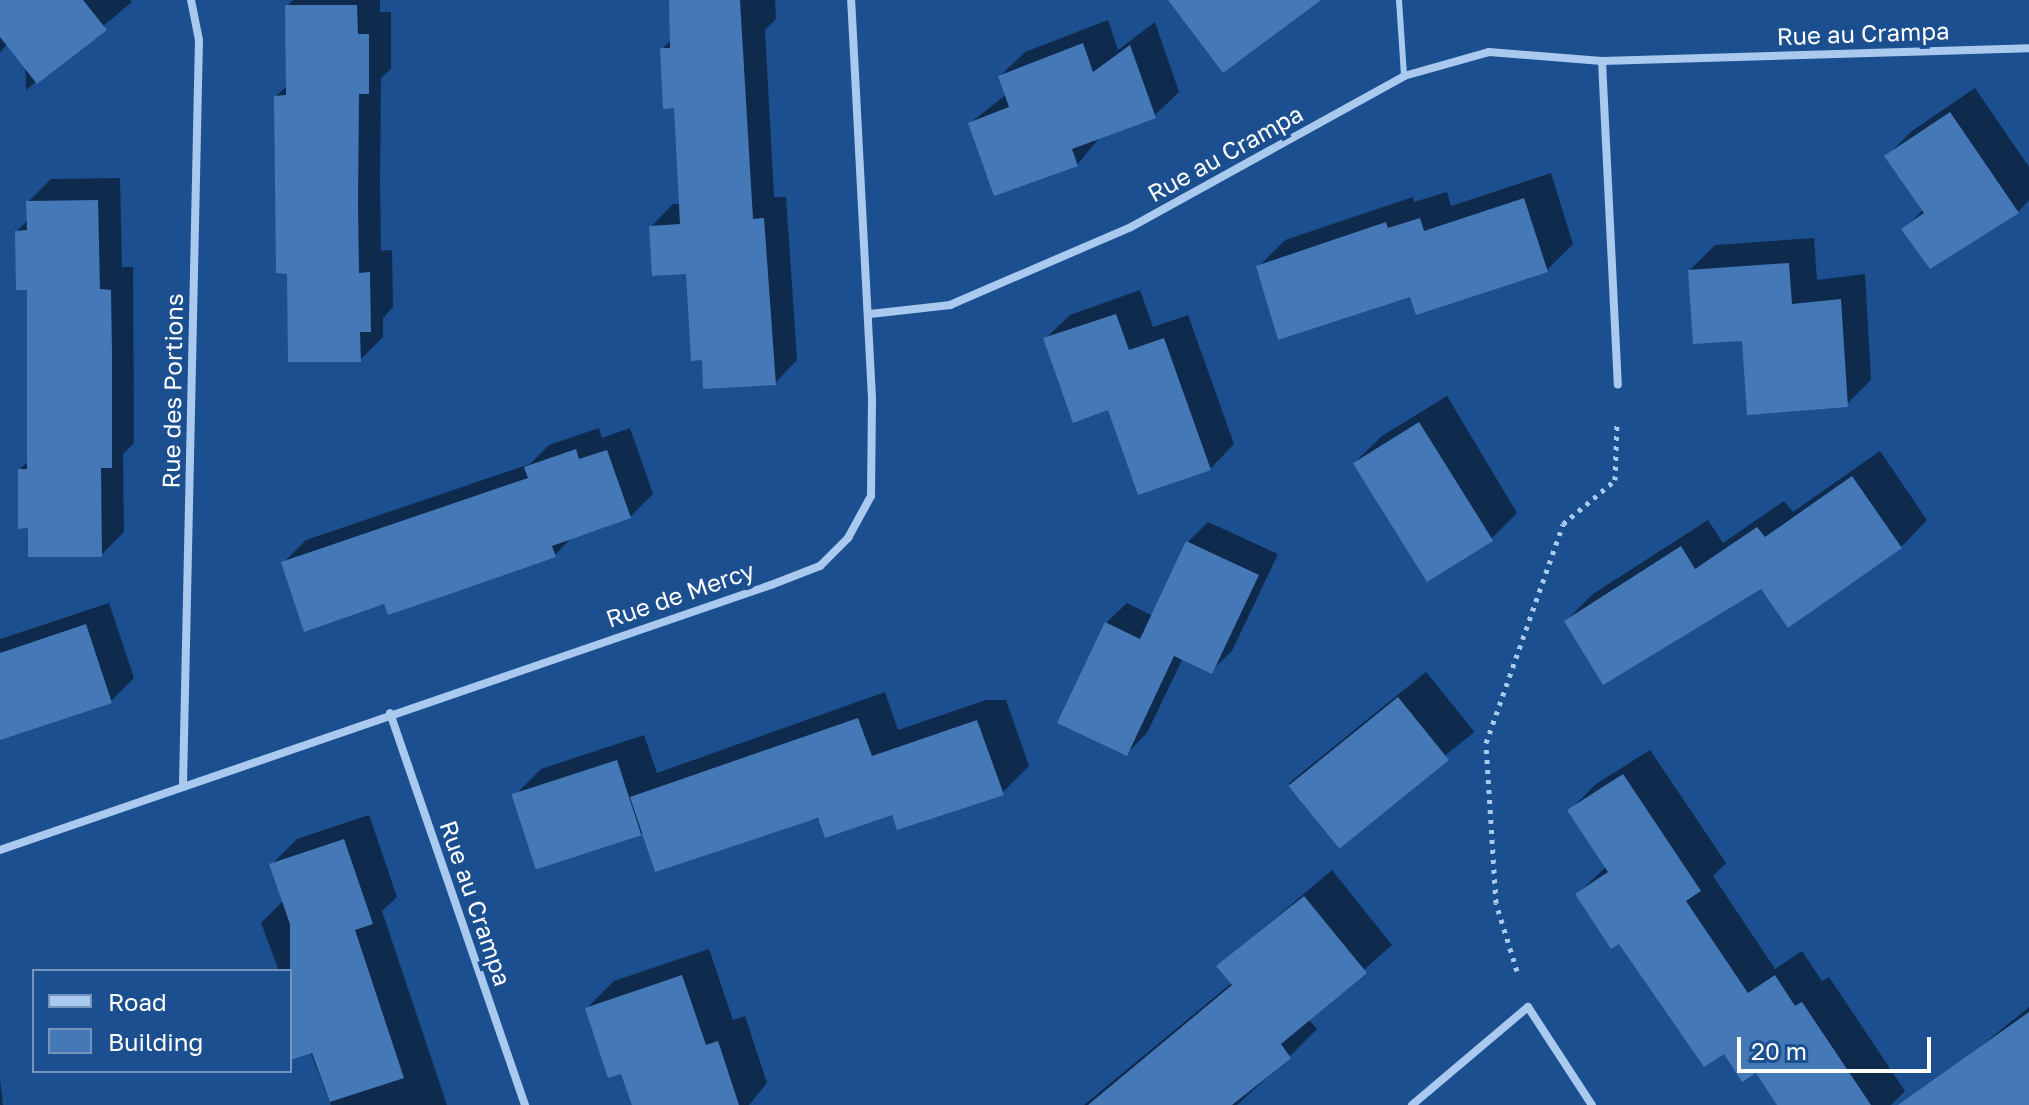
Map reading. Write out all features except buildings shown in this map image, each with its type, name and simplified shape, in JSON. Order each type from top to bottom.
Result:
[{"type":"street","name":"Rue des Portions","points":[[183,784],[199,40],[191,0]]},
{"type":"street","name":"Rue de Mercy","points":[[0,850],[183,784],[820,566],[848,538],[871,496],[870,314],[851,0]]},
{"type":"street","name":"Rue au Crampa","points":[[870,314],[950,305],[1131,227],[1404,76],[1489,52],[1602,61],[2029,48]]},
{"type":"street","points":[[1602,61],[1618,385]]},
{"type":"street","name":"Rue au Crampa","points":[[390,713],[525,1105]]},
{"type":"street","points":[[1412,1105],[1528,1007],[1592,1105]]},
{"type":"lane","points":[[1399,0],[1404,76]]},
{"type":"path","points":[[1528,1007],[1496,903],[1486,743],[1563,524],[1615,480],[1618,385]]}]
